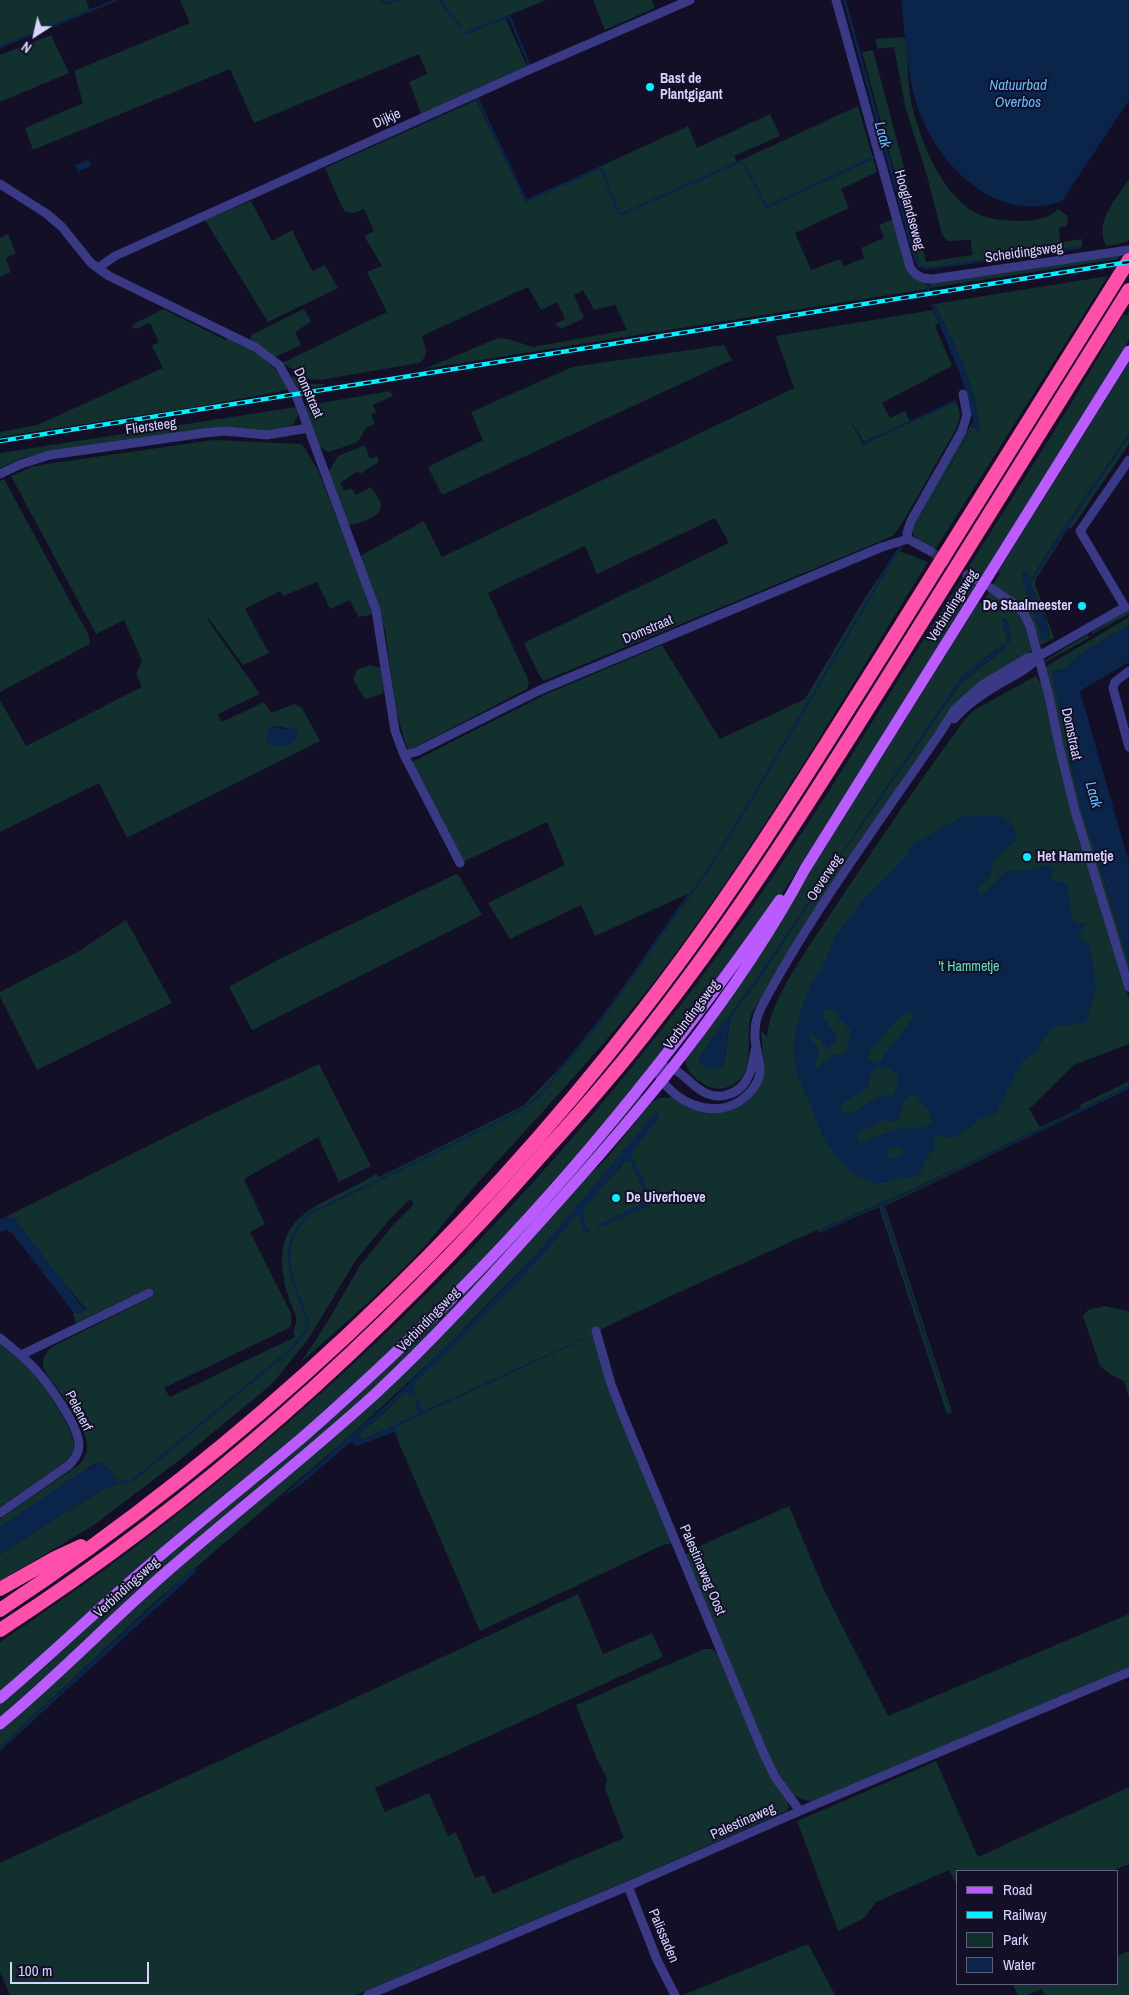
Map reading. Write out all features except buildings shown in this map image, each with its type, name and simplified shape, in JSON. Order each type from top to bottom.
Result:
[{"type":"highway","points":[[0,1610],[107,1535],[169,1488],[261,1412],[358,1326],[478,1204],[594,1072],[707,924],[777,823],[1129,260]]},
{"type":"highway","points":[[0,1630],[156,1518],[225,1464],[325,1377],[419,1288],[488,1217],[606,1083],[657,1019],[726,926],[790,833],[1129,290]]},
{"type":"highway","points":[[0,1589],[55,1558],[107,1535]]},
{"type":"main road","name":"Verbindingsweg","points":[[0,1724],[167,1571],[328,1436],[421,1351],[568,1191],[661,1081],[746,968],[786,904],[805,869],[1128,354]]},
{"type":"main road","name":"Verbindingsweg","points":[[0,1698],[121,1590],[304,1436],[382,1365],[448,1301],[594,1145],[656,1068],[805,869]]},
{"type":"street","name":"Dijkje","points":[[98,268],[108,260],[133,248],[522,73],[690,0]]},
{"type":"street","name":"Hooglandseweg","points":[[836,0],[910,267],[915,274],[922,278]]},
{"type":"street","name":"Domstraat","points":[[0,184],[47,214],[62,226],[98,268],[124,284],[239,338],[271,358],[283,370],[308,428],[376,610],[395,731],[404,755],[460,863]]},
{"type":"street","name":"Scheidingsweg","points":[[922,278],[933,279],[1129,250]]},
{"type":"street","points":[[930,550],[908,539],[907,532],[910,521],[962,431],[966,416],[963,394]]},
{"type":"street","name":"Fliersteeg","points":[[0,474],[21,464],[46,456],[137,442],[214,432],[267,435],[308,428]]},
{"type":"street","name":"Oeverweg","points":[[671,1068],[706,1094],[728,1095],[745,1082],[752,1068],[756,1048],[756,1021],[778,977],[834,889],[955,709],[973,691],[1027,658],[1039,656],[1125,607],[1080,531],[1129,460]]},
{"type":"street","name":"Domstraat","points":[[404,755],[416,752],[540,690],[882,547],[908,539]]},
{"type":"street","points":[[968,575],[978,581]]},
{"type":"street","name":"Domstraat","points":[[990,588],[1014,604],[1024,614],[1030,626],[1039,656],[1075,811],[1129,987]]},
{"type":"street","points":[[1129,671],[1118,679],[1113,688],[1129,747]]},
{"type":"street","name":"Oeverweg","points":[[661,1081],[694,1105],[712,1110],[726,1108],[746,1097],[756,1084],[761,1068],[756,1048]]},
{"type":"street","points":[[661,1081],[656,1068],[671,1068]]},
{"type":"street","points":[[21,1355],[150,1293]]},
{"type":"street","name":"Palestinaweg Oost","points":[[596,1331],[611,1384],[763,1752],[775,1777],[800,1811]]},
{"type":"street","name":"Pelenerf","points":[[0,1338],[21,1355],[45,1380],[62,1405],[77,1437],[79,1447],[76,1457],[69,1466],[0,1513]]},
{"type":"street","name":"Palestinaweg","points":[[368,1995],[1129,1672]]},
{"type":"street","name":"Palissaden","points":[[628,1886],[657,1960],[675,1995]]},
{"type":"green space","points":[[0,0],[86,0],[90,11],[0,47]]},
{"type":"green space","points":[[180,0],[546,0],[505,17],[527,66],[421,114],[409,82],[427,74],[419,54],[254,123],[230,69],[33,150],[25,128],[83,103],[74,71],[190,23]]},
{"type":"green space","points":[[593,0],[652,0],[655,8],[605,30]]},
{"type":"green space","points":[[51,35],[69,73],[0,102],[0,55]]},
{"type":"green space","points":[[906,38],[909,88],[913,109],[924,142],[939,174],[959,201],[981,215],[1012,221],[1036,220],[1049,216],[1058,209],[1068,216],[1067,226],[1059,227],[1060,242],[1082,239],[1082,247],[925,268],[920,266],[862,52],[873,50],[908,182],[926,262],[972,255],[971,240],[947,241],[942,234],[927,176],[905,106],[894,47],[878,49],[875,39]]},
{"type":"green space","points":[[476,100],[525,201],[688,126],[697,148],[770,114],[780,136],[734,156],[737,162],[858,106],[877,172],[841,189],[849,208],[795,233],[811,270],[840,259],[844,266],[864,258],[861,248],[884,238],[879,225],[893,219],[910,274],[919,281],[1121,254],[1118,259],[930,288],[929,284],[926,284],[927,289],[424,369],[498,338],[508,339],[533,347],[627,330],[615,305],[594,310],[583,290],[574,295],[584,318],[561,329],[555,324],[565,319],[557,302],[541,310],[528,287],[422,336],[426,354],[419,363],[320,380],[308,379],[282,363],[387,312],[367,272],[382,266],[364,236],[374,231],[364,209],[351,213],[343,209],[325,168]]},
{"type":"green space","points":[[1129,179],[1129,239],[1127,242],[1106,246],[1103,237],[1105,219],[1108,211]]},
{"type":"green space","points":[[251,201],[272,241],[292,230],[312,271],[325,265],[338,288],[268,322],[205,220]]},
{"type":"green space","points":[[8,234],[16,253],[6,258],[11,272],[0,277],[0,238]]},
{"type":"green space","points":[[1108,276],[935,550],[916,538],[911,531],[944,469],[974,420],[973,426],[915,529],[972,428],[975,426],[977,431],[980,430],[978,414],[969,381],[934,304]]},
{"type":"green space","points":[[163,309],[226,340],[228,337],[255,352],[277,372],[289,389],[207,405],[0,437],[0,432],[37,425],[163,368],[152,346],[159,342],[150,323],[136,329],[132,327],[134,324]]},
{"type":"green space","points":[[304,309],[311,322],[295,332],[301,345],[275,357],[250,340],[251,335]]},
{"type":"green space","points":[[933,310],[939,323],[935,326],[952,366],[882,403],[890,418],[905,411],[910,421],[864,442],[850,420],[863,445],[956,401],[958,405],[960,415],[956,429],[893,536],[544,681],[538,673],[524,643],[729,543],[715,518],[597,574],[585,546],[488,593],[527,677],[529,683],[527,689],[410,750],[406,746],[396,710],[385,630],[360,556],[424,521],[442,557],[794,388],[776,336]]},
{"type":"green space","points":[[1129,312],[1129,340],[1104,382],[981,577],[970,571],[965,579],[976,586],[829,822],[778,900],[682,1032],[506,1238],[365,1378],[0,1695],[0,1642],[91,1579],[179,1513],[255,1451],[329,1386],[401,1319],[470,1250],[537,1178],[601,1104],[663,1028],[779,868],[1032,466],[1123,315],[1127,315]]},
{"type":"green space","points":[[724,345],[732,360],[442,495],[428,467],[483,440],[471,412],[572,367]]},
{"type":"green space","points":[[1129,362],[1129,433],[1047,553],[1031,580],[1025,570],[1022,576],[1043,641],[1048,640],[1049,633],[1046,618],[1031,582],[1129,436],[1129,444],[1071,529],[1069,527],[1036,579],[1035,584],[1054,638],[1041,645],[1035,631],[992,586],[1000,574],[998,572]]},
{"type":"green space","points":[[291,375],[307,384],[325,384],[323,386],[298,390]]},
{"type":"green space","points":[[390,391],[393,396],[373,405],[376,412],[371,415],[375,424],[366,428],[358,442],[329,452],[319,447],[304,406]]},
{"type":"green space","points":[[296,407],[298,415],[293,425],[276,431],[54,451],[22,458],[0,468],[0,453]]},
{"type":"green space","points":[[213,440],[302,444],[318,470],[366,593],[371,615],[358,617],[350,600],[330,609],[317,582],[283,596],[280,591],[245,609],[269,653],[243,665],[209,619],[207,619],[260,694],[218,714],[222,722],[264,702],[271,713],[294,704],[302,708],[320,741],[127,838],[99,783],[0,832],[0,700],[26,746],[142,687],[136,674],[142,661],[124,620],[96,634],[11,476],[31,467]],"holes":[[[273,726],[287,728],[271,746]]]},
{"type":"green space","points":[[365,445],[370,459],[377,456],[379,462],[360,474],[358,471],[340,483],[344,491],[351,488],[356,495],[371,487],[381,504],[381,509],[370,519],[350,525],[348,524],[329,471],[338,456]]},
{"type":"green space","points":[[4,479],[89,636],[90,644],[0,692],[0,481]]},
{"type":"green space","points":[[897,550],[928,562],[742,859],[652,985],[603,1044],[474,1187],[425,1246],[349,1320],[301,1362],[328,1321],[359,1267],[392,1226],[414,1204],[410,1199],[389,1220],[356,1260],[309,1338],[273,1383],[186,1455],[94,1525],[0,1581],[0,1554],[101,1490],[118,1484],[118,1481],[100,1462],[0,1527],[0,1519],[80,1464],[86,1451],[87,1446],[84,1432],[76,1416],[45,1371],[43,1362],[45,1356],[50,1348],[154,1296],[149,1288],[76,1323],[73,1312],[80,1313],[86,1309],[7,1217],[5,1217],[212,1114],[319,1064],[371,1166],[339,1182],[318,1137],[244,1179],[265,1224],[250,1232],[291,1313],[291,1325],[287,1329],[164,1388],[170,1397],[295,1337],[293,1331],[296,1317],[288,1296],[283,1268],[284,1246],[291,1229],[302,1216],[317,1205],[376,1174],[379,1177],[524,1105],[567,1060],[607,1010],[688,894],[595,936],[581,905],[510,939],[488,903],[565,865],[547,822],[463,862],[412,762],[544,695],[662,645],[720,739],[805,699],[865,598]]},
{"type":"green space","points":[[989,591],[1007,603],[1022,620],[1033,647],[1032,651],[976,686],[803,927],[751,1015],[747,1065],[744,1074],[738,1081],[728,1087],[708,1087],[690,1073],[685,1059],[811,870],[979,602],[982,603]],"holes":[[[1006,619],[1009,627],[1005,648],[961,683],[836,862],[758,981],[732,1015],[726,1054],[722,1066],[712,1069],[699,1062],[702,1053],[756,979],[963,675],[1006,642],[1007,637],[1002,621]]]},
{"type":"green space","points":[[1129,609],[1129,614],[1091,633]]},
{"type":"green space","points":[[1129,617],[1129,625],[1079,655],[1063,670],[1056,670],[1067,746],[1076,786],[1129,963],[1129,978],[1079,810],[1045,667]]},
{"type":"green space","points":[[1088,634],[1089,638],[1044,663],[1044,661]]},
{"type":"green space","points":[[370,665],[381,668],[384,691],[382,694],[366,699],[353,678],[357,670]]},
{"type":"green space","name":"'t Hammetje","points":[[1036,676],[1049,696],[1066,775],[1129,999],[1129,1044],[1074,1065],[1029,1109],[1040,1127],[1081,1108],[1080,1105],[1129,1081],[1129,1086],[911,1190],[818,1230],[820,1232],[881,1206],[950,1412],[885,1207],[952,1412],[948,1414],[946,1411],[879,1207],[819,1233],[817,1230],[664,1299],[592,1334],[673,1543],[663,1545],[480,1631],[398,1441],[394,1427],[591,1335],[425,1411],[423,1410],[417,1415],[362,1440],[358,1435],[386,1411],[545,1250],[631,1155],[632,1151],[659,1117],[656,1113],[544,1246],[442,1351],[348,1438],[155,1602],[0,1747],[0,1728],[121,1618],[329,1440],[570,1193],[604,1161],[651,1103],[659,1098],[673,1097],[733,1109],[764,1069],[761,1030],[767,1037],[769,1022],[791,974],[913,792],[965,719],[974,710]]},
{"type":"green space","points":[[456,874],[482,915],[252,1030],[229,987],[281,958]]},
{"type":"green space","points":[[126,920],[172,1003],[37,1070],[0,997],[0,992],[79,951]]},
{"type":"green space","points":[[1129,1089],[885,1206],[885,1204]]},
{"type":"green space","points":[[639,1094],[644,1098],[431,1337],[0,1721],[0,1703],[399,1353]]},
{"type":"green space","points":[[1104,1306],[1129,1311],[1129,1397],[1124,1381],[1111,1375],[1100,1366],[1083,1316],[1088,1310]]},
{"type":"green space","points":[[0,1344],[32,1372],[43,1387],[69,1428],[74,1445],[71,1454],[65,1462],[0,1507]]},
{"type":"green space","points":[[789,1506],[824,1590],[888,1716],[1129,1614],[1129,1667],[815,1801],[793,1795],[772,1764],[684,1555],[704,1544]]},
{"type":"green space","points":[[578,1594],[603,1654],[652,1633],[663,1657],[375,1788],[385,1812],[429,1793],[448,1836],[456,1832],[475,1878],[484,1875],[493,1894],[624,1838],[605,1789],[607,1779],[596,1757],[576,1705],[704,1649],[712,1649],[718,1655],[772,1779],[787,1801],[789,1807],[787,1811],[641,1875],[356,1995],[10,1995],[0,1972],[0,1863]]},
{"type":"green space","points":[[936,1761],[978,1857],[1129,1787],[1129,1864],[1114,1870],[956,1870],[956,1883],[949,1870],[876,1902],[865,1917],[838,1931],[797,1821]]},
{"type":"green space","points":[[808,1944],[835,1995],[683,1995]]},
{"type":"green space","points":[[1129,1951],[1129,1995],[1044,1995],[1042,1989],[1027,1995],[1018,1995],[1013,1985],[1119,1985],[1119,1956]]},
{"type":"water","points":[[843,0],[846,0],[921,267],[925,268],[1079,246],[1079,249],[925,270],[918,268],[912,253]]},
{"type":"water","name":"Natuurbad Overbos","points":[[901,0],[1129,0],[1129,100],[1062,201],[1036,206],[1010,204],[987,194],[966,180],[948,161],[932,139],[913,91],[907,57]]},
{"type":"water","points":[[89,159],[91,166],[78,172],[75,165]]},
{"type":"water","points":[[931,304],[934,304],[963,365],[974,397],[980,430],[977,431],[975,426],[972,428],[915,529],[974,422],[962,379]]},
{"type":"water","points":[[955,400],[956,402],[863,445],[850,420],[863,442],[865,442]]},
{"type":"water","points":[[1129,433],[1129,436],[1031,582],[1049,633],[1048,640],[1043,641],[1022,576],[1025,570],[1031,580],[1047,553]]},
{"type":"water","points":[[1004,619],[1010,631],[1011,638],[1009,644],[961,683],[836,862],[758,981],[732,1015],[728,1027],[723,1065],[716,1069],[705,1068],[699,1061],[702,1053],[756,979],[963,675],[1006,642],[1007,637],[1002,620]]},
{"type":"water","points":[[1129,625],[1129,662],[1080,691],[1129,863],[1129,963],[1083,816],[1051,671],[1063,670],[1079,655]]},
{"type":"water","points":[[273,726],[283,729],[292,727],[299,732],[298,736],[288,745],[280,747],[271,746],[267,741],[266,735]]},
{"type":"water","points":[[976,815],[998,816],[1011,824],[1016,834],[1016,840],[993,862],[990,875],[978,888],[978,892],[982,894],[989,890],[1001,875],[1008,870],[1029,871],[1047,865],[1053,868],[1050,876],[1055,881],[1066,883],[1073,920],[1076,924],[1086,924],[1077,936],[1090,946],[1096,986],[1087,1021],[1056,1026],[1049,1031],[1036,1051],[1022,1062],[997,1112],[986,1118],[980,1118],[972,1126],[953,1138],[937,1135],[934,1140],[935,1147],[927,1157],[920,1174],[900,1177],[885,1183],[873,1183],[855,1175],[838,1159],[826,1143],[796,1073],[795,1032],[804,1000],[836,936],[864,898],[908,854],[911,845],[962,817]],"holes":[[[830,1009],[837,1012],[840,1021],[844,1023],[851,1033],[844,1054],[833,1055],[818,1068],[815,1064],[818,1048],[808,1036],[811,1034],[818,1038],[828,1049],[837,1040],[837,1036],[822,1016],[823,1011]],[[908,1012],[911,1012],[914,1016],[898,1039],[887,1050],[881,1061],[874,1064],[868,1058],[870,1049]],[[882,1066],[891,1070],[898,1077],[898,1085],[892,1096],[882,1095],[849,1114],[843,1113],[840,1109],[842,1103],[868,1088],[872,1071]],[[916,1095],[926,1107],[933,1121],[922,1128],[898,1129],[882,1134],[863,1144],[859,1143],[858,1134],[879,1121],[895,1121],[899,1118],[905,1099]],[[893,1147],[902,1148],[903,1153],[901,1156],[892,1159],[888,1157],[889,1149]]]},
{"type":"water","points":[[1129,1086],[1129,1089],[885,1204],[886,1214],[949,1412],[881,1206],[820,1232],[818,1230],[911,1190]]},
{"type":"water","points":[[655,1113],[658,1113],[659,1117],[631,1154],[652,1198],[650,1206],[598,1228],[598,1225],[648,1201],[631,1163],[627,1161],[623,1163],[584,1208],[585,1226],[589,1228],[590,1232],[583,1232],[579,1216],[577,1215],[498,1302],[413,1384],[416,1394],[412,1396],[409,1393],[404,1393],[359,1435],[360,1439],[362,1440],[417,1415],[418,1411],[415,1402],[418,1400],[425,1411],[591,1336],[395,1427],[399,1441],[394,1432],[357,1446],[351,1442],[298,1487],[282,1496],[384,1407],[474,1319],[544,1246]]},
{"type":"water","points":[[7,1217],[15,1219],[83,1308],[87,1310],[81,1313],[73,1312],[12,1233],[6,1230],[0,1232],[0,1219]]},
{"type":"water","points":[[100,1462],[112,1472],[118,1484],[101,1490],[0,1554],[0,1527],[69,1480]]},
{"type":"water","points":[[196,1568],[196,1572],[0,1751],[0,1747],[192,1569]]},
{"type":"waterway","points":[[0,47],[116,0]]},
{"type":"waterway","points":[[382,0],[386,4],[397,0]]},
{"type":"waterway","points":[[440,0],[461,28]]},
{"type":"waterway","points":[[464,34],[507,17],[510,18],[529,64],[527,66]]},
{"type":"waterway","points":[[474,91],[515,72]]},
{"type":"waterway","points":[[477,98],[526,201],[598,169],[603,171],[618,213],[622,214],[739,162],[744,165],[761,196]]},
{"type":"waterway","points":[[764,201],[767,207],[875,157]]},
{"type":"waterway","name":"Laak","points":[[927,284],[929,290]]},
{"type":"waterway","points":[[116,1481],[131,1482],[289,1351],[304,1334],[308,1322],[293,1280],[289,1258],[293,1236],[309,1214],[504,1119],[527,1106],[540,1095],[605,1014],[710,867],[896,553],[901,548]]},
{"type":"tunnel","points":[[930,551],[967,575]]},
{"type":"railway","points":[[0,441],[1129,262]]},
{"type":"place","name":"Bast de Plantgigant","points":[[650,87]]},
{"type":"place","name":"De Staalmeester","points":[[1082,606]]},
{"type":"place","name":"Het Hammetje","points":[[1027,857]]},
{"type":"place","name":"De Uiverhoeve","points":[[616,1198]]}]
